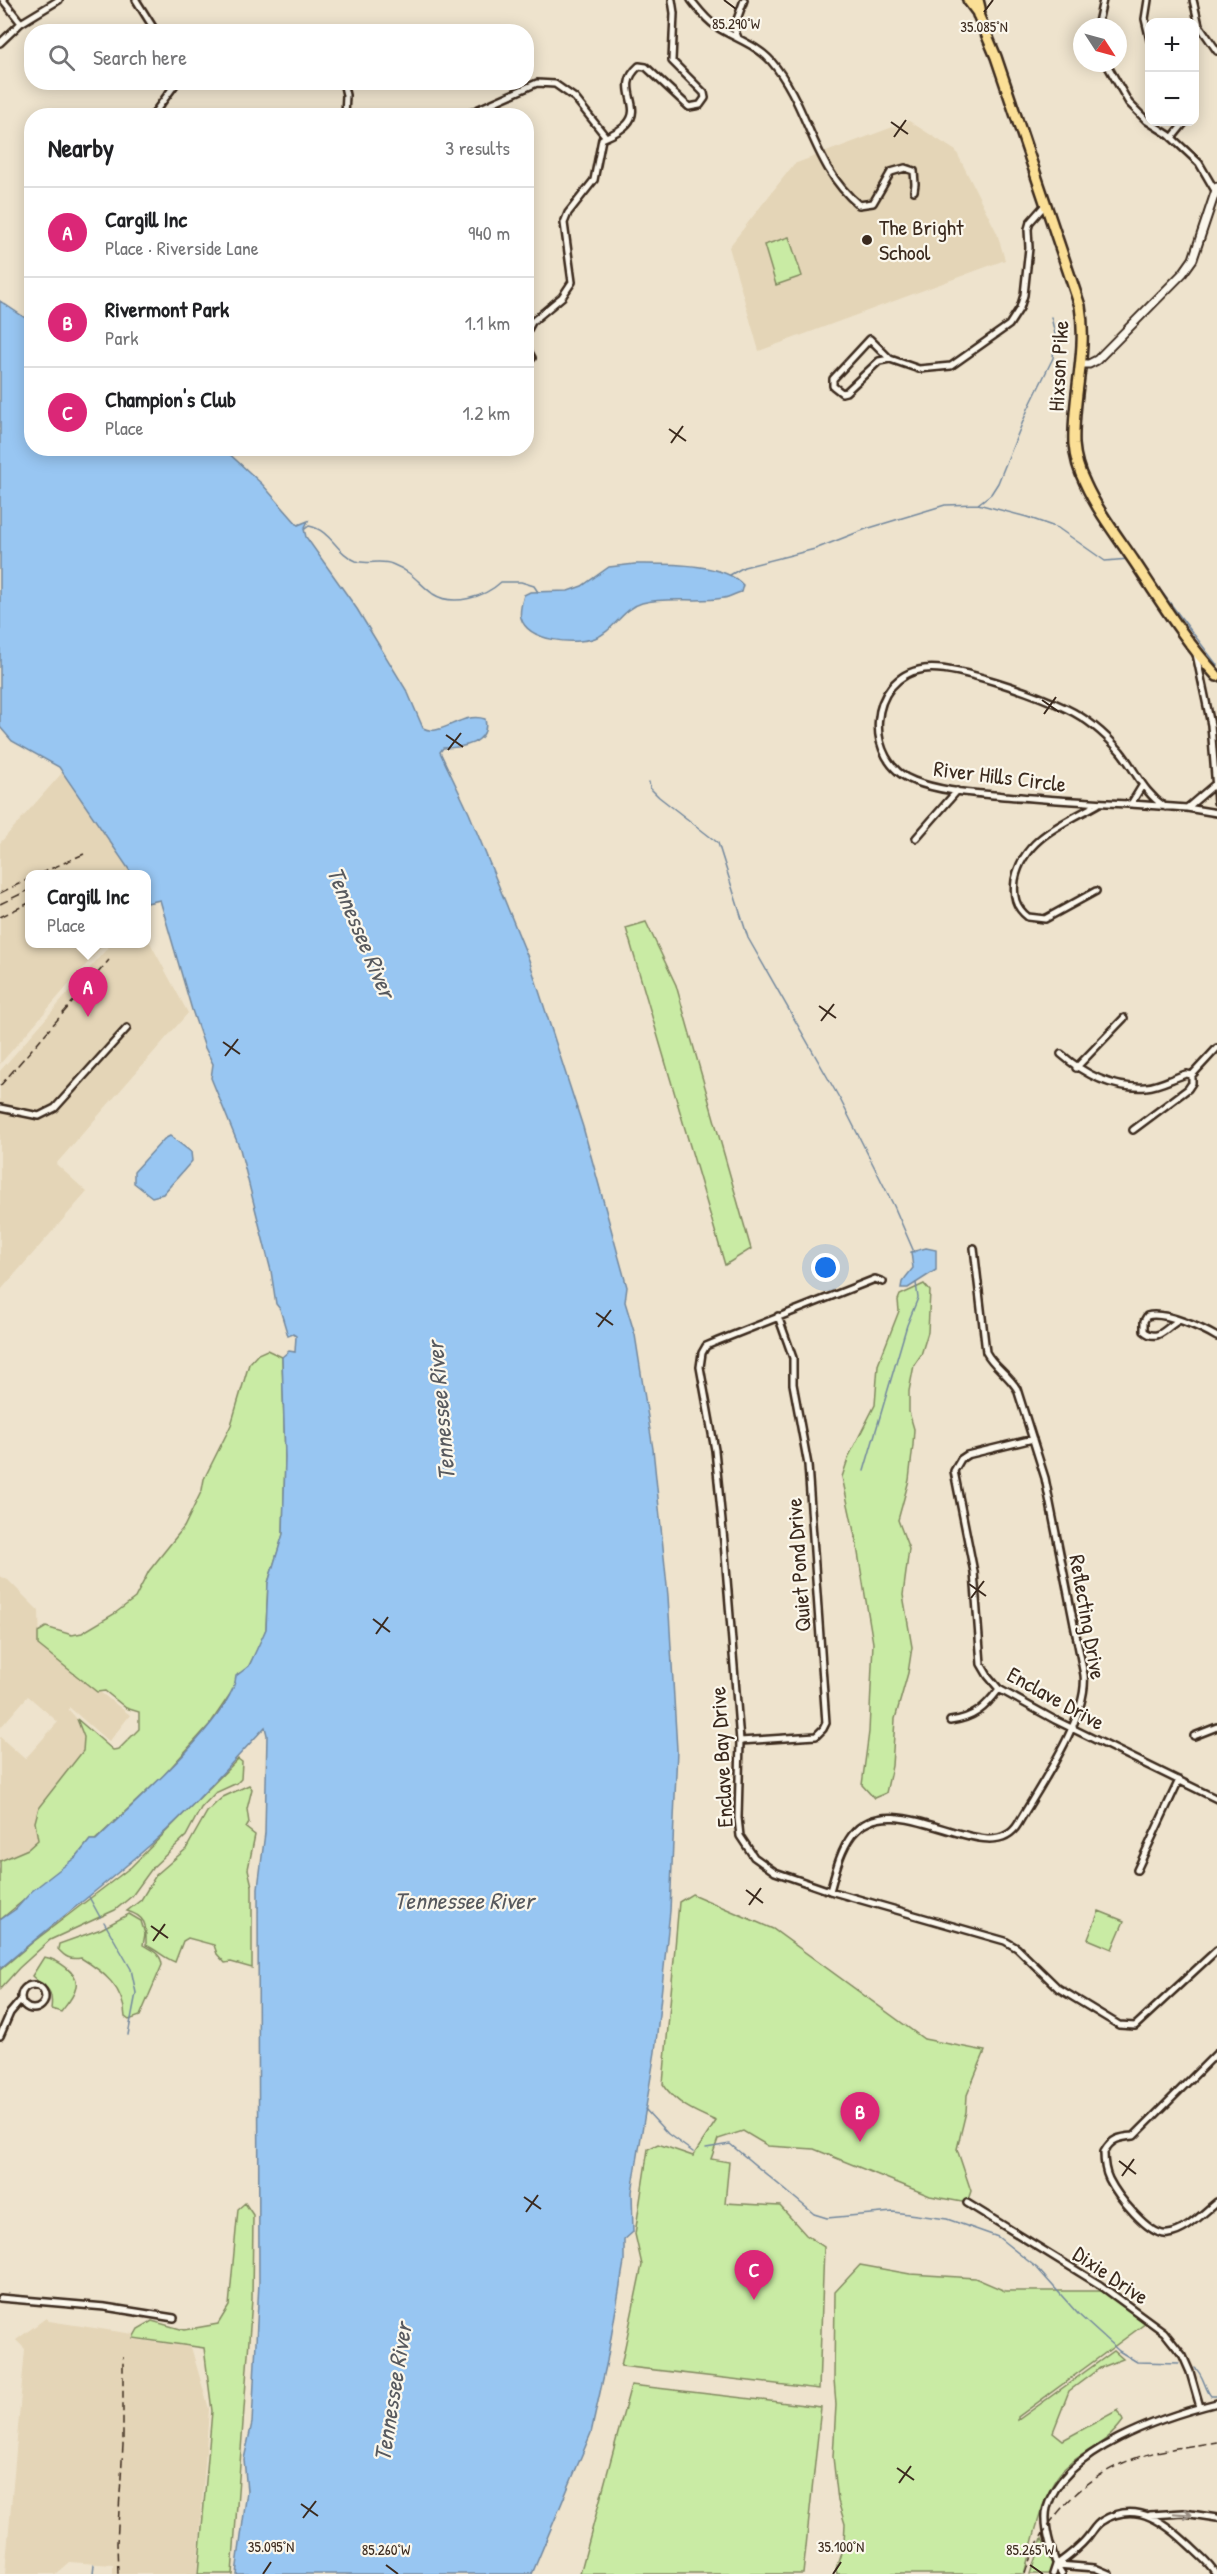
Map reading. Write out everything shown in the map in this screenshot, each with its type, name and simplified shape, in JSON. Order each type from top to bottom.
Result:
[{"type":"main road","name":"Hixson Pike","points":[[968,0],[978,15],[996,57],[1080,306],[1082,319],[1074,445],[1085,484],[1195,652],[1217,676]]},
{"type":"main road","points":[[978,0],[980,8],[978,15]]},
{"type":"street","points":[[3,0],[21,23]]},
{"type":"street","points":[[0,43],[21,23],[59,0]]},
{"type":"street","points":[[136,0],[151,24]]},
{"type":"street","points":[[534,320],[562,297],[572,282],[564,223],[568,213],[594,180],[602,139],[629,122],[633,112],[627,88],[628,78],[639,66],[646,67],[689,107],[700,105],[705,98],[704,93],[672,61],[674,13],[672,0]]},
{"type":"street","points":[[691,0],[715,25],[771,61],[794,97],[833,180],[845,194],[859,205],[873,203],[886,178],[897,169],[905,168],[914,171],[914,191]]},
{"type":"street","points":[[739,39],[734,28],[744,0]]},
{"type":"street","points":[[1099,18],[1103,0]]},
{"type":"street","points":[[1145,18],[1148,0]]},
{"type":"street","points":[[1193,0],[1199,25],[1217,51]]},
{"type":"street","points":[[1080,364],[1089,364],[1097,360],[1183,273],[1193,259],[1216,191],[1199,163],[1172,138],[1147,121],[1129,103],[1111,72]]},
{"type":"street","points":[[534,84],[555,84],[575,98],[606,137]]},
{"type":"street","points":[[158,108],[171,90]]},
{"type":"street","points":[[345,90],[345,108]]},
{"type":"street","points":[[481,108],[521,90]]},
{"type":"street","points":[[1172,138],[1182,126]]},
{"type":"street","points":[[890,359],[875,363],[846,392],[839,391],[832,384],[833,379],[870,339],[890,359],[920,369],[951,366],[1009,325],[1020,309],[1024,295],[1030,222],[1045,205]]},
{"type":"street","points":[[1195,652],[1211,725],[1217,802]]},
{"type":"street","name":"River Hills Circle","points":[[1165,807],[1151,797],[1119,750],[1105,736],[1069,710],[1045,699],[954,671],[923,669],[898,681],[881,705],[877,725],[880,746],[901,774],[914,781],[957,791],[1100,803],[1131,804],[1165,807],[1186,808],[1217,813]]},
{"type":"street","points":[[1186,808],[1214,785]]},
{"type":"street","points":[[1131,804],[1142,786]]},
{"type":"street","points":[[916,838],[957,791]]},
{"type":"street","points":[[1096,891],[1046,919],[1028,917],[1016,904],[1014,896],[1017,872],[1022,857],[1031,844],[1100,803]]},
{"type":"street","points":[[1076,1068],[1124,1018]]},
{"type":"street","points":[[0,1108],[39,1116],[55,1108],[127,1028]]},
{"type":"street","points":[[1133,1130],[1188,1089],[1192,1083],[1192,1075],[1217,1048]]},
{"type":"street","points":[[1061,1054],[1076,1068],[1108,1082],[1146,1087],[1186,1074],[1192,1075]]},
{"type":"street","name":"Reflecting Drive","points":[[831,1891],[848,1842],[853,1834],[872,1820],[897,1817],[989,1839],[1010,1834],[1018,1824],[1071,1728],[1083,1697],[1084,1674],[1045,1478],[1017,1389],[1008,1376],[991,1362],[986,1352],[974,1248]]},
{"type":"street","name":"Enclave Bay Drive","points":[[883,1282],[874,1279],[778,1316],[706,1346],[702,1353],[699,1367],[715,1450],[740,1741],[738,1818],[740,1836],[746,1848],[764,1866],[775,1872],[831,1891],[1005,1941],[1017,1948],[1058,1988],[1119,2025],[1135,2026],[1217,1950]]},
{"type":"street","points":[[1178,1321],[1161,1335],[1155,1336],[1144,1331],[1144,1321],[1147,1316],[1158,1315],[1198,1326],[1217,1337]]},
{"type":"street","name":"Quiet Pond Drive","points":[[740,1741],[816,1736],[825,1723],[808,1464],[795,1400],[793,1358],[778,1316]]},
{"type":"street","name":"Enclave Drive","points":[[1033,1439],[967,1455],[961,1459],[954,1471],[974,1572],[978,1605],[979,1654],[988,1677],[999,1689],[1071,1728],[1217,1799]]},
{"type":"street","points":[[950,1721],[963,1720],[980,1712],[999,1689]]},
{"type":"street","points":[[1194,1736],[1217,1727]]},
{"type":"street","points":[[1137,1869],[1179,1780]]},
{"type":"street","points":[[0,2036],[10,2013],[21,2000],[22,1992],[27,1986],[34,1985],[44,1992],[43,2003],[37,2008],[29,2008],[21,2000]]},
{"type":"street","points":[[1217,2053],[1134,2136],[1120,2137],[1110,2142],[1104,2152],[1108,2178],[1118,2194],[1148,2228],[1164,2235],[1180,2231],[1217,2202]]},
{"type":"street","name":"Dixie Drive","points":[[967,2203],[1100,2285],[1164,2332],[1183,2356],[1191,2372],[1200,2407]]},
{"type":"street","points":[[0,2298],[105,2307],[174,2318]]},
{"type":"street","points":[[1062,2574],[1056,2565],[1046,2530],[1047,2510],[1059,2485],[1076,2467],[1125,2435],[1158,2419],[1217,2403]]},
{"type":"street","points":[[1053,2574],[1056,2565],[1072,2553],[1100,2522],[1113,2515],[1127,2512],[1150,2515],[1184,2513],[1217,2518]]},
{"type":"street","points":[[1150,2515],[1170,2528],[1210,2565],[1216,2574]]},
{"type":"street","points":[[1056,2565],[1095,2568],[1109,2574]]},
{"type":"shaded area","name":"The Bright School","points":[[909,121],[956,151],[997,233],[1005,260],[759,351],[729,247],[794,164]]},
{"type":"shaded area","points":[[62,773],[129,870],[25,870],[25,948],[101,948],[0,1064],[0,843]]},
{"type":"shaded area","points":[[151,944],[188,1013],[56,1164],[87,1192],[0,1291],[0,1071],[108,948],[151,948]]},
{"type":"shaded area","points":[[0,1576],[8,1580],[39,1611],[40,1646],[130,1715],[109,1742],[69,1707],[84,1737],[83,1751],[38,1840],[28,1849],[0,1861],[0,1737],[25,1759],[58,1722],[28,1696],[0,1728]]},
{"type":"shaded area","points":[[46,2318],[49,2321],[133,2334],[132,2339],[191,2347],[209,2409],[197,2574],[113,2574],[113,2565],[69,2562],[55,2574],[5,2574],[25,2349],[16,2340]]},
{"type":"green space","points":[[789,237],[802,276],[776,285],[764,245]]},
{"type":"green space","points":[[646,922],[676,985],[751,1249],[725,1265],[626,928]]},
{"type":"green space","points":[[924,1284],[930,1291],[928,1332],[921,1355],[914,1365],[909,1391],[909,1412],[914,1429],[913,1445],[909,1480],[898,1520],[909,1549],[903,1595],[912,1647],[908,1673],[895,1719],[892,1766],[886,1793],[874,1798],[862,1785],[869,1732],[873,1643],[856,1541],[842,1477],[849,1456],[875,1405],[878,1365],[899,1311],[900,1295]]},
{"type":"green space","points":[[267,1350],[282,1357],[285,1457],[283,1535],[268,1583],[266,1629],[261,1643],[246,1671],[238,1674],[233,1690],[210,1724],[164,1775],[95,1840],[90,1840],[77,1856],[0,1920],[0,1861],[28,1849],[38,1840],[35,1822],[39,1807],[83,1751],[84,1737],[77,1719],[113,1750],[119,1749],[139,1729],[139,1712],[126,1708],[105,1691],[97,1692],[38,1645],[38,1632],[46,1627],[72,1635],[82,1633],[135,1598],[149,1571],[184,1527],[202,1490],[204,1479],[231,1425],[249,1364],[258,1354]]},
{"type":"green space","points":[[238,1759],[242,1762],[241,1779],[215,1793],[201,1808],[186,1836],[153,1867],[132,1896],[115,1910],[50,1940],[0,1989],[0,1970],[131,1867]]},
{"type":"green space","points":[[249,1785],[252,1789],[247,1809],[249,1823],[246,1828],[255,1835],[248,1869],[252,1886],[252,1968],[231,1962],[225,1963],[217,1954],[214,1945],[188,1938],[183,1941],[175,1962],[146,1945],[146,1928],[142,1920],[134,1913],[127,1911],[141,1900],[156,1875],[186,1849],[207,1812],[223,1797]]},
{"type":"green space","points":[[692,1894],[773,1929],[924,2039],[985,2051],[967,2095],[966,2112],[957,2149],[971,2191],[967,2203],[930,2196],[814,2149],[768,2146],[743,2131],[718,2139],[711,2159],[729,2162],[725,2203],[780,2206],[806,2235],[824,2247],[819,2389],[621,2366],[642,2265],[635,2234],[648,2149],[658,2144],[693,2156],[716,2121],[693,2111],[680,2102],[663,2084],[679,1902]]},
{"type":"green space","points":[[1099,1911],[1124,1921],[1112,1949],[1088,1939]]},
{"type":"green space","points":[[129,1914],[141,1921],[145,1934],[143,1945],[158,1955],[162,1965],[140,2016],[129,2020],[125,2017],[117,1989],[105,1975],[81,1958],[68,1957],[58,1949],[59,1944],[101,1929]]},
{"type":"green space","points":[[44,1957],[66,1967],[76,1981],[74,1994],[61,2012],[51,2009],[50,1992],[32,1976]]},
{"type":"green space","points":[[245,2203],[253,2215],[252,2299],[232,2574],[198,2574],[212,2411],[204,2348],[133,2338],[138,2329],[152,2321],[184,2330],[218,2324],[229,2306],[238,2209]]},
{"type":"green space","points":[[860,2265],[910,2274],[975,2278],[1005,2291],[1103,2291],[1146,2323],[1018,2417],[1018,2420],[1114,2351],[1123,2359],[1100,2368],[1069,2391],[1053,2432],[1063,2440],[1118,2410],[1123,2421],[1102,2442],[1066,2467],[1058,2476],[1039,2517],[1024,2574],[837,2574],[836,2569],[844,2543],[845,2524],[838,2501],[833,2457],[836,2405],[835,2292]]},
{"type":"green space","points":[[631,2385],[821,2407],[803,2574],[580,2574]]},
{"type":"green space","points":[[1042,2539],[1060,2574],[1030,2574]]},
{"type":"water","name":"Tennessee River","points":[[0,301],[24,317],[24,456],[232,456],[262,484],[298,525],[308,521],[304,529],[306,537],[357,609],[408,693],[423,728],[437,730],[468,718],[485,719],[484,734],[479,739],[458,747],[443,748],[440,752],[469,813],[529,960],[583,1127],[627,1287],[625,1302],[635,1335],[653,1449],[668,1596],[677,1750],[670,1911],[655,2052],[632,2192],[633,2232],[624,2240],[624,2262],[607,2361],[591,2433],[532,2574],[236,2574],[247,2491],[244,2459],[252,2423],[259,2282],[258,1888],[265,1833],[267,1735],[265,1727],[205,1792],[158,1838],[0,1969],[0,1920],[16,1909],[32,1891],[77,1856],[90,1840],[96,1840],[177,1762],[217,1715],[230,1694],[236,1676],[249,1666],[266,1629],[268,1583],[283,1534],[285,1457],[282,1357],[289,1351],[295,1352],[296,1336],[293,1334],[288,1336],[280,1309],[276,1304],[271,1271],[240,1149],[211,1078],[213,1064],[192,1010],[160,900],[151,902],[151,870],[129,870],[59,767],[12,741],[0,727]]},
{"type":"water","points":[[635,564],[708,568],[734,577],[743,585],[741,592],[724,598],[642,603],[629,610],[607,631],[587,640],[554,640],[542,637],[525,626],[521,618],[524,595],[530,592],[568,591],[582,586],[609,567]]},
{"type":"water","points":[[170,1136],[191,1152],[192,1161],[163,1194],[152,1197],[134,1183],[134,1172],[164,1139]]},
{"type":"water","points":[[926,1248],[936,1250],[936,1270],[908,1288],[901,1288],[902,1282],[913,1268],[911,1252]]},
{"type":"waterway","points":[[978,504],[991,494],[998,483],[1028,409],[1053,358],[1055,334],[1051,317]]},
{"type":"waterway","points":[[730,575],[744,567],[815,549],[866,529],[945,505],[978,504],[1027,517],[1058,528],[1105,561],[1129,559]]},
{"type":"waterway","points":[[305,529],[309,526],[317,528],[343,553],[356,561],[388,563],[399,567],[441,598],[459,600],[478,596],[501,582],[521,582],[534,586],[538,592]]},
{"type":"waterway","points":[[1145,570],[1217,665]]},
{"type":"waterway","points":[[649,782],[650,788],[659,797],[718,843],[748,938],[841,1101],[894,1206],[914,1252]]},
{"type":"waterway","points":[[864,1471],[907,1325],[918,1298],[916,1283]]},
{"type":"waterway","points":[[89,1897],[100,1917]]},
{"type":"waterway","points":[[104,1922],[131,1969],[136,1993],[128,2035]]},
{"type":"waterway","points":[[645,2109],[668,2134],[693,2152]]},
{"type":"waterway","points":[[706,2148],[730,2144],[814,2214],[827,2218],[893,2212],[947,2219],[998,2237],[1037,2268],[1078,2314],[1119,2351],[1137,2362],[1179,2363]]},
{"type":"waterway","points":[[1195,2368],[1211,2396],[1217,2396]]},
{"type":"waterway","points":[[93,2574],[94,2565]]},
{"type":"railway","points":[[48,870],[84,854]]},
{"type":"railway","points":[[0,893],[25,881]]},
{"type":"railway","points":[[0,904],[25,892]]},
{"type":"railway","points":[[0,917],[25,905]]},
{"type":"railway","points":[[0,1086],[109,960]]},
{"type":"railway","points":[[118,2574],[117,2543],[123,2445],[123,2356]]},
{"type":"railway","points":[[1025,2574],[1039,2540],[1050,2523],[1076,2494],[1106,2471],[1145,2455],[1217,2442]]},
{"type":"place","name":"The Bright School","points":[[867,240]]},
{"type":"place","name":"Cargill Inc","points":[[88,1017]]},
{"type":"place","name":"Rivermont Park","points":[[860,2142]]},
{"type":"place","name":"Champion's Club","points":[[754,2300]]}]
